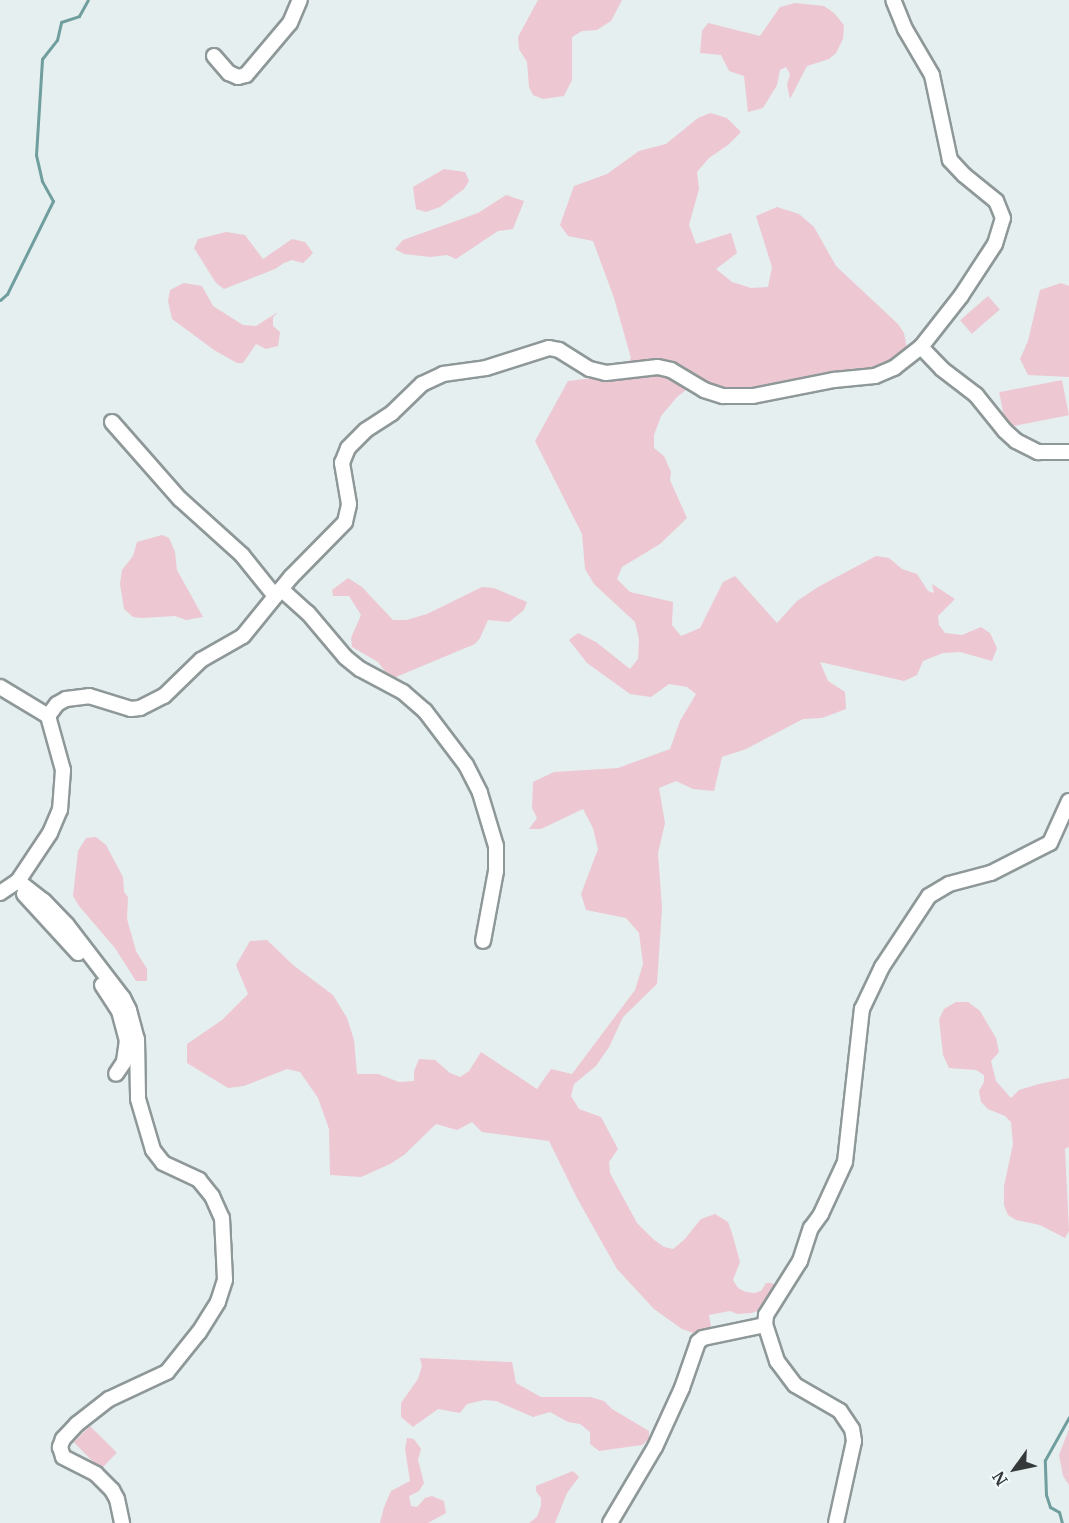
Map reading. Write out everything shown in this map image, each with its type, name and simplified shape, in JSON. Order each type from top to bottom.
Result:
[{"type":"street","points":[[214,56],[230,73],[238,77],[246,75],[290,23],[300,0]]},
{"type":"street","points":[[48,716],[57,704],[78,697],[101,699],[131,709],[152,703],[201,660],[243,636],[278,593],[345,522],[349,504],[342,463],[348,448],[366,430],[392,413],[422,384],[436,376],[486,368],[549,348],[590,369],[606,373],[658,367],[671,370],[704,390],[723,396],[753,396],[834,380],[875,376],[894,368],[921,347],[961,296],[995,244],[1003,218],[996,201],[964,175],[950,160],[932,75],[905,29],[893,0]]},
{"type":"street","points":[[921,347],[942,369],[976,395],[1016,441],[1038,452],[1069,452]]},
{"type":"street","points":[[112,422],[180,499],[248,561],[278,593],[308,613],[345,657],[360,669],[403,692],[425,711],[466,765],[480,793],[496,846],[496,872],[483,941]]},
{"type":"street","points":[[0,687],[48,716],[63,770],[62,799],[50,833],[16,882],[0,893]]},
{"type":"street","points":[[836,1523],[854,1441],[849,1420],[831,1405],[795,1385],[777,1361],[765,1325],[766,1315],[800,1261],[811,1228],[821,1214],[845,1162],[862,1009],[882,967],[929,896],[949,884],[991,873],[1050,843],[1069,801]]},
{"type":"street","points":[[16,882],[79,954],[120,1011],[124,1022],[127,1049],[124,1062],[116,1074]]},
{"type":"street","points":[[16,882],[44,901],[67,925],[123,998],[129,1010],[137,1039],[138,1099],[153,1149],[163,1163],[199,1180],[212,1196],[222,1218],[225,1280],[218,1302],[199,1332],[167,1372],[109,1399],[77,1424],[63,1439],[60,1447],[63,1457],[96,1474],[112,1490],[117,1499],[122,1523]]},
{"type":"street","points":[[610,1523],[655,1447],[682,1388],[698,1342],[703,1338],[765,1325]]},
{"type":"shaded area","points":[[538,0],[622,0],[611,21],[597,30],[582,31],[572,37],[572,80],[564,96],[543,99],[533,95],[529,87],[527,62],[519,49],[518,37]]},
{"type":"shaded area","points":[[795,3],[824,6],[834,13],[844,25],[843,39],[836,53],[829,59],[807,66],[790,99],[787,85],[790,74],[786,67],[780,70],[777,85],[763,108],[748,112],[744,76],[729,71],[721,55],[700,53],[702,31],[708,23],[760,36],[780,7]]},
{"type":"shaded area","points":[[710,113],[727,118],[741,132],[728,145],[709,158],[697,172],[699,189],[689,225],[696,244],[731,233],[737,253],[716,269],[732,282],[751,288],[768,287],[772,267],[756,216],[777,207],[799,214],[814,227],[836,266],[898,324],[904,333],[907,349],[876,369],[833,371],[747,388],[719,390],[700,379],[677,397],[661,416],[654,435],[654,448],[664,456],[671,472],[670,480],[687,518],[660,544],[622,567],[617,579],[630,592],[673,602],[672,625],[681,636],[700,628],[723,582],[735,576],[777,623],[797,601],[818,587],[876,556],[889,558],[902,569],[917,574],[928,591],[934,593],[932,584],[955,599],[938,616],[939,625],[945,633],[962,635],[981,627],[990,633],[997,648],[992,661],[960,652],[943,653],[923,661],[917,675],[904,681],[820,662],[828,681],[845,692],[846,709],[822,718],[803,719],[746,749],[722,757],[714,791],[693,789],[676,781],[659,788],[665,823],[658,853],[662,908],[657,984],[623,1017],[609,1047],[596,1066],[574,1084],[571,1096],[579,1109],[601,1117],[618,1149],[609,1162],[610,1173],[637,1223],[653,1239],[664,1247],[673,1249],[684,1240],[701,1219],[715,1214],[728,1222],[732,1233],[740,1262],[733,1280],[738,1288],[754,1293],[761,1291],[766,1283],[772,1283],[778,1288],[762,1309],[752,1313],[737,1314],[730,1311],[709,1315],[712,1332],[699,1335],[682,1329],[654,1309],[617,1269],[577,1198],[549,1141],[482,1132],[472,1122],[457,1130],[436,1124],[404,1155],[390,1164],[361,1177],[330,1175],[329,1129],[318,1098],[300,1072],[287,1069],[244,1086],[228,1088],[187,1063],[187,1044],[222,1020],[248,994],[236,965],[250,941],[267,940],[293,965],[333,995],[347,1018],[354,1040],[357,1074],[378,1074],[399,1082],[414,1081],[414,1071],[419,1059],[435,1060],[450,1073],[460,1077],[469,1071],[481,1052],[537,1089],[551,1069],[572,1074],[635,990],[643,964],[639,933],[626,918],[586,910],[581,894],[598,849],[593,828],[583,809],[541,829],[529,829],[537,818],[532,808],[533,782],[554,772],[618,768],[670,749],[680,721],[696,694],[687,687],[669,684],[651,697],[630,694],[587,663],[569,640],[578,633],[596,642],[630,669],[638,659],[639,639],[635,622],[594,584],[585,569],[582,534],[535,441],[568,381],[620,375],[631,358],[614,298],[593,241],[568,236],[560,225],[574,186],[607,174],[639,151],[666,144],[698,118]]},
{"type":"shaded area","points":[[444,169],[465,172],[469,181],[464,189],[440,207],[426,212],[416,209],[413,187]]},
{"type":"shaded area","points":[[506,195],[524,201],[513,229],[498,231],[456,259],[447,255],[430,257],[404,254],[395,249],[403,240],[478,213]]},
{"type":"shaded area","points":[[226,232],[245,235],[263,259],[292,239],[305,242],[313,253],[303,263],[292,260],[224,289],[216,283],[194,248],[198,239]]},
{"type":"shaded area","points":[[184,283],[202,286],[213,306],[243,325],[256,326],[278,312],[273,317],[273,326],[280,332],[278,346],[266,349],[256,344],[243,363],[237,363],[214,350],[172,319],[168,301],[170,290]]},
{"type":"shaded area","points":[[1061,283],[1069,286],[1069,377],[1028,375],[1020,359],[1028,341],[1040,290]]},
{"type":"shaded area","points":[[988,296],[1000,310],[972,334],[960,320]]},
{"type":"shaded area","points":[[1062,380],[1069,415],[1006,428],[999,392]]},
{"type":"shaded area","points":[[162,535],[169,538],[175,552],[177,570],[203,617],[186,620],[175,616],[142,618],[133,617],[124,609],[120,584],[122,570],[133,556],[137,542]]},
{"type":"shaded area","points":[[348,578],[362,587],[393,620],[406,620],[427,614],[482,587],[494,588],[527,602],[524,610],[509,622],[488,620],[475,644],[391,679],[378,662],[352,647],[351,638],[361,615],[349,596],[333,596],[332,590]]},
{"type":"shaded area","points":[[96,837],[106,845],[123,877],[124,892],[128,897],[127,919],[136,951],[147,969],[147,981],[136,981],[115,948],[73,896],[78,851],[86,838]]},
{"type":"shaded area","points":[[956,1002],[968,1002],[980,1011],[996,1038],[999,1052],[991,1061],[996,1081],[1011,1098],[1019,1090],[1069,1078],[1069,1147],[1065,1149],[1069,1231],[1065,1238],[1040,1225],[1016,1220],[1008,1215],[1004,1205],[1004,1186],[1013,1144],[1011,1122],[1005,1116],[988,1109],[981,1102],[979,1091],[984,1082],[984,1075],[976,1070],[949,1068],[943,1055],[939,1019],[944,1009]]},
{"type":"shaded area","points":[[420,1358],[512,1362],[516,1383],[541,1397],[590,1397],[604,1401],[612,1409],[649,1431],[649,1439],[642,1445],[599,1451],[590,1444],[590,1432],[580,1424],[568,1422],[550,1412],[533,1417],[496,1401],[484,1400],[467,1404],[460,1413],[438,1409],[413,1427],[401,1417],[401,1403],[418,1379],[422,1366]]},
{"type":"shaded area","points":[[90,1426],[117,1453],[101,1469],[74,1442]]},
{"type":"shaded area","points":[[1069,1429],[1069,1485],[1063,1476],[1059,1455]]},
{"type":"shaded area","points":[[407,1438],[414,1439],[421,1449],[418,1460],[424,1483],[419,1491],[409,1496],[411,1506],[417,1507],[425,1498],[432,1496],[444,1501],[446,1513],[428,1523],[380,1523],[391,1491],[410,1481],[405,1449]]},
{"type":"shaded area","points":[[573,1471],[579,1477],[567,1493],[555,1523],[529,1523],[537,1517],[541,1506],[541,1498],[536,1491],[536,1486]]},
{"type":"waterway","points":[[0,300],[7,294],[53,201],[42,181],[36,155],[42,59],[57,40],[61,22],[79,16],[88,0]]},
{"type":"waterway","points":[[1062,1523],[1059,1512],[1050,1507],[1046,1495],[1045,1460],[1069,1417]]}]
